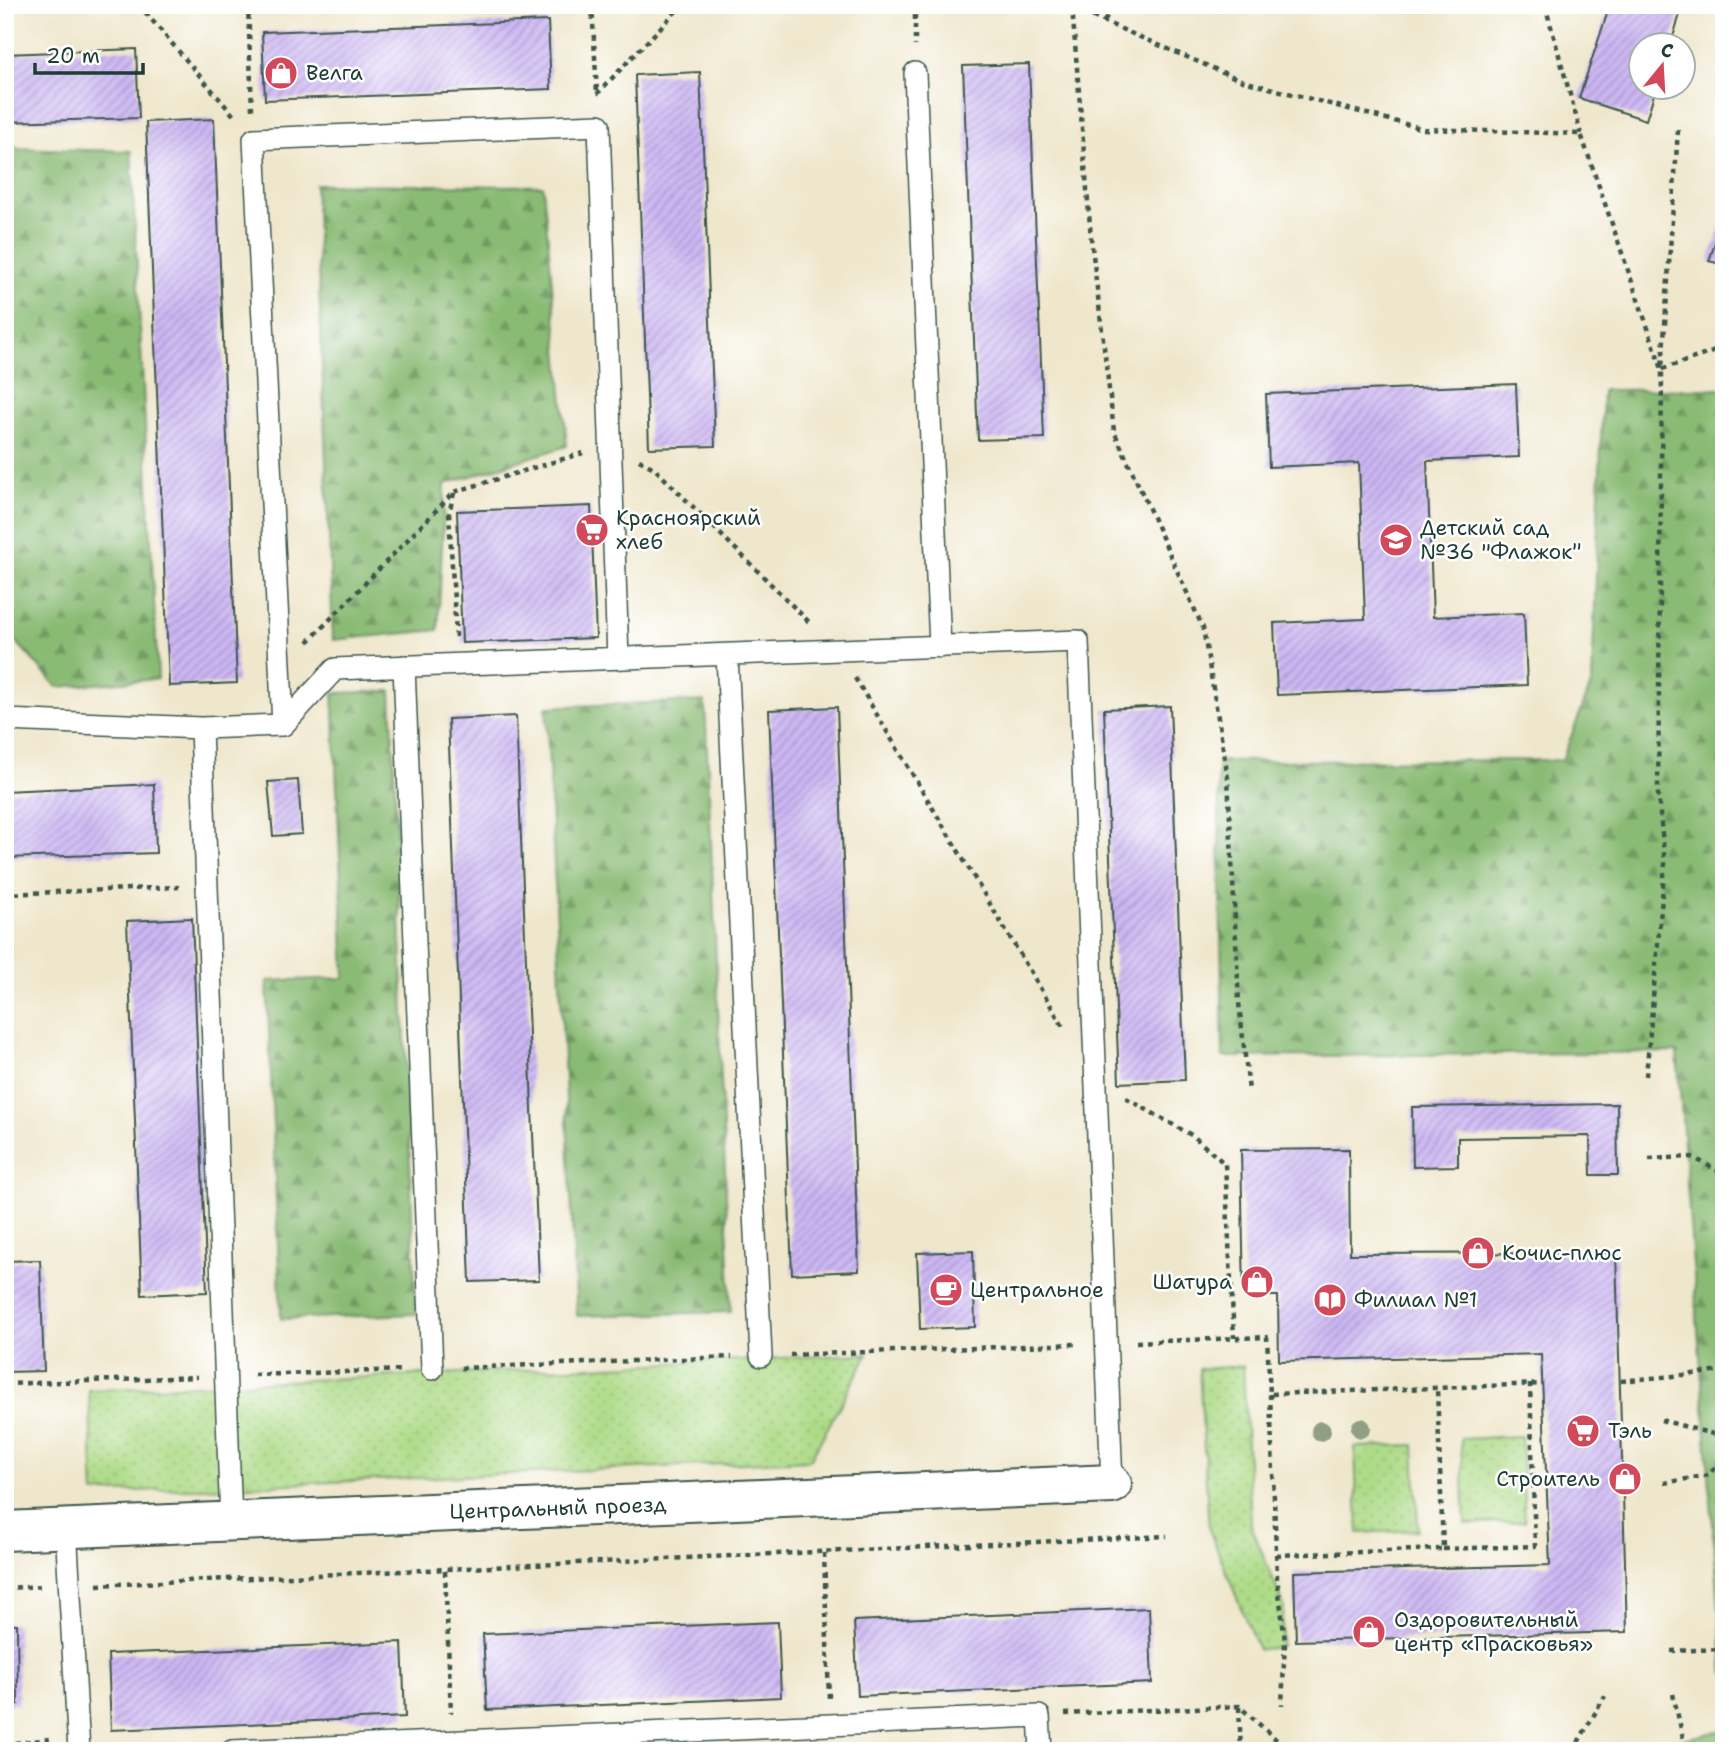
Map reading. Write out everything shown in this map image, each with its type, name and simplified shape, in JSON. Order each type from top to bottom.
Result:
[{"type":"street","name":"Центральный проезд","points":[[5,1531],[1111,1484]]},
{"type":"lane","points":[[915,73],[940,647]]},
{"type":"lane","points":[[283,725],[254,139],[598,125],[618,657]]},
{"type":"lane","points":[[5,720],[201,728],[283,725],[335,669],[1078,641],[1111,1484]]},
{"type":"lane","points":[[727,655],[761,1356]]},
{"type":"lane","points":[[404,666],[432,1369]]},
{"type":"lane","points":[[201,728],[231,1522]]},
{"type":"lane","points":[[66,1528],[79,1743]]},
{"type":"lane","points":[[232,1751],[830,1722],[1040,1716],[1041,1751]]},
{"type":"path","points":[[139,5],[254,139]]},
{"type":"path","points":[[248,5],[254,139]]},
{"type":"path","points":[[592,5],[598,125]]},
{"type":"path","points":[[597,94],[682,5]]},
{"type":"path","points":[[915,5],[915,73]]},
{"type":"path","points":[[1065,5],[1243,81],[1424,129],[1581,134]]},
{"type":"path","points":[[1105,21],[1111,5]]},
{"type":"path","points":[[1545,5],[1581,134],[1662,369]]},
{"type":"path","points":[[1072,7],[1091,238],[1114,431],[1203,628],[1228,778],[1239,1003],[1249,1091]]},
{"type":"path","points":[[1646,1076],[1664,864],[1658,794],[1662,369],[1678,130]]},
{"type":"path","points":[[1662,369],[1724,348]]},
{"type":"path","points":[[280,670],[454,492],[611,445],[654,468],[838,650],[1067,1033]]},
{"type":"path","points":[[454,492],[449,513],[457,664]]},
{"type":"path","points":[[5,894],[208,886]]},
{"type":"path","points":[[1095,1081],[1193,1136],[1225,1164],[1234,1338]]},
{"type":"path","points":[[1649,1158],[1692,1157],[1724,1174]]},
{"type":"path","points":[[5,1384],[1267,1337],[1276,1555],[1285,1641],[1282,1705]]},
{"type":"path","points":[[1621,1381],[1722,1374]]},
{"type":"path","points":[[1276,1555],[1535,1546],[1530,1384]]},
{"type":"path","points":[[1270,1394],[1542,1384]]},
{"type":"path","points":[[1437,1388],[1443,1549]]},
{"type":"path","points":[[1661,1420],[1724,1437]]},
{"type":"path","points":[[1664,1483],[1709,1475],[1724,1455]]},
{"type":"path","points":[[5,1588],[121,1586],[1167,1536]]},
{"type":"path","points":[[824,1553],[830,1722]]},
{"type":"path","points":[[445,1571],[452,1740]]},
{"type":"path","points":[[1671,1651],[1723,1648]]},
{"type":"path","points":[[1673,1694],[1686,1751]]},
{"type":"path","points":[[1573,1751],[1605,1696]]},
{"type":"path","points":[[1040,1716],[1239,1706],[1289,1751]]},
{"type":"path","points":[[1239,1706],[1241,1751]]},
{"type":"path","points":[[5,1744],[79,1743]]},
{"type":"green space","points":[[5,148],[131,151],[158,679],[57,687],[5,629]]},
{"type":"green space","points":[[315,184],[543,186],[567,446],[445,484],[438,630],[333,640]]},
{"type":"green space","points":[[1724,389],[1724,1674],[1677,1052],[1223,1057],[1218,761],[1562,760],[1592,682],[1603,390]]},
{"type":"green space","points":[[391,691],[416,1314],[281,1319],[267,981],[345,978],[333,693]]},
{"type":"green space","points":[[705,701],[731,1312],[577,1316],[546,707]]},
{"type":"green space","points":[[868,1354],[810,1460],[94,1493],[89,1390]]},
{"type":"green space","points":[[1243,1366],[1251,1525],[1284,1607],[1281,1646],[1258,1650],[1209,1529],[1199,1369]]},
{"type":"green space","points":[[1521,1436],[1525,1521],[1465,1524],[1461,1439]]},
{"type":"green space","points":[[1414,1445],[1418,1530],[1358,1533],[1355,1447]]},
{"type":"green space","points":[[1724,1730],[1724,1751],[1630,1751]]},
{"type":"building","points":[[1610,5],[1683,5],[1674,32],[1628,32],[1628,102],[1652,102],[1646,120],[1579,98]]},
{"type":"building","points":[[548,21],[551,89],[265,100],[262,32]]},
{"type":"building","points":[[136,49],[139,118],[5,122],[5,54]]},
{"type":"building","points":[[1029,64],[1044,438],[978,440],[963,66]]},
{"type":"building","points":[[700,72],[715,446],[649,448],[635,75]]},
{"type":"building","points":[[214,119],[237,683],[169,686],[146,122]]},
{"type":"building","points":[[1724,219],[1724,265],[1709,261]]},
{"type":"building","name":"Детский сад №36 \"Флажок\"","points":[[1516,384],[1519,457],[1427,461],[1433,617],[1524,613],[1527,685],[1277,695],[1274,623],[1365,619],[1359,463],[1269,467],[1266,394]]},
{"type":"building","points":[[591,506],[596,638],[462,643],[457,511]]},
{"type":"building","points":[[1170,706],[1185,1080],[1119,1083],[1104,709]]},
{"type":"building","points":[[837,707],[859,1271],[792,1274],[769,710]]},
{"type":"building","points":[[516,716],[539,1280],[470,1282],[448,719]]},
{"type":"building","points":[[298,780],[302,834],[273,836],[268,782]]},
{"type":"building","points":[[154,784],[156,853],[5,858],[5,791]]},
{"type":"building","points":[[192,918],[207,1292],[142,1295],[127,921]]},
{"type":"building","points":[[1617,1104],[1618,1175],[1591,1175],[1590,1136],[1458,1138],[1458,1166],[1413,1167],[1412,1107]]},
{"type":"building","name":"Тэль","points":[[1349,1149],[1350,1254],[1616,1253],[1627,1632],[1296,1641],[1294,1572],[1550,1565],[1541,1354],[1279,1361],[1278,1296],[1244,1296],[1241,1150]]},
{"type":"building","name":"Центральное","points":[[973,1251],[975,1327],[920,1329],[917,1253]]},
{"type":"building","points":[[40,1260],[44,1371],[5,1372],[5,1261]]},
{"type":"building","points":[[1149,1608],[1152,1683],[858,1696],[854,1621]]},
{"type":"building","points":[[778,1622],[781,1697],[487,1710],[483,1634]]},
{"type":"building","points":[[5,1624],[17,1624],[18,1704],[5,1704]]},
{"type":"building","points":[[402,1642],[405,1717],[111,1730],[108,1654]]},
{"type":"place","name":"Велга","points":[[281,73]]},
{"type":"place","name":"Красноярский хлеб","points":[[592,530]]},
{"type":"place","name":"Детский сад №36 \"Флажок\"","points":[[1396,540]]},
{"type":"place","name":"Кочис-плюс","points":[[1478,1253]]},
{"type":"place","name":"Шатура","points":[[1257,1282]]},
{"type":"place","name":"Центральное","points":[[946,1290]]},
{"type":"place","name":"Филиал №1","points":[[1330,1300]]},
{"type":"place","name":"Тэль","points":[[1583,1431]]},
{"type":"place","name":"Строитель","points":[[1625,1479]]},
{"type":"place","name":"Оздоровительный центр «Прасковья»","points":[[1369,1632]]}]
